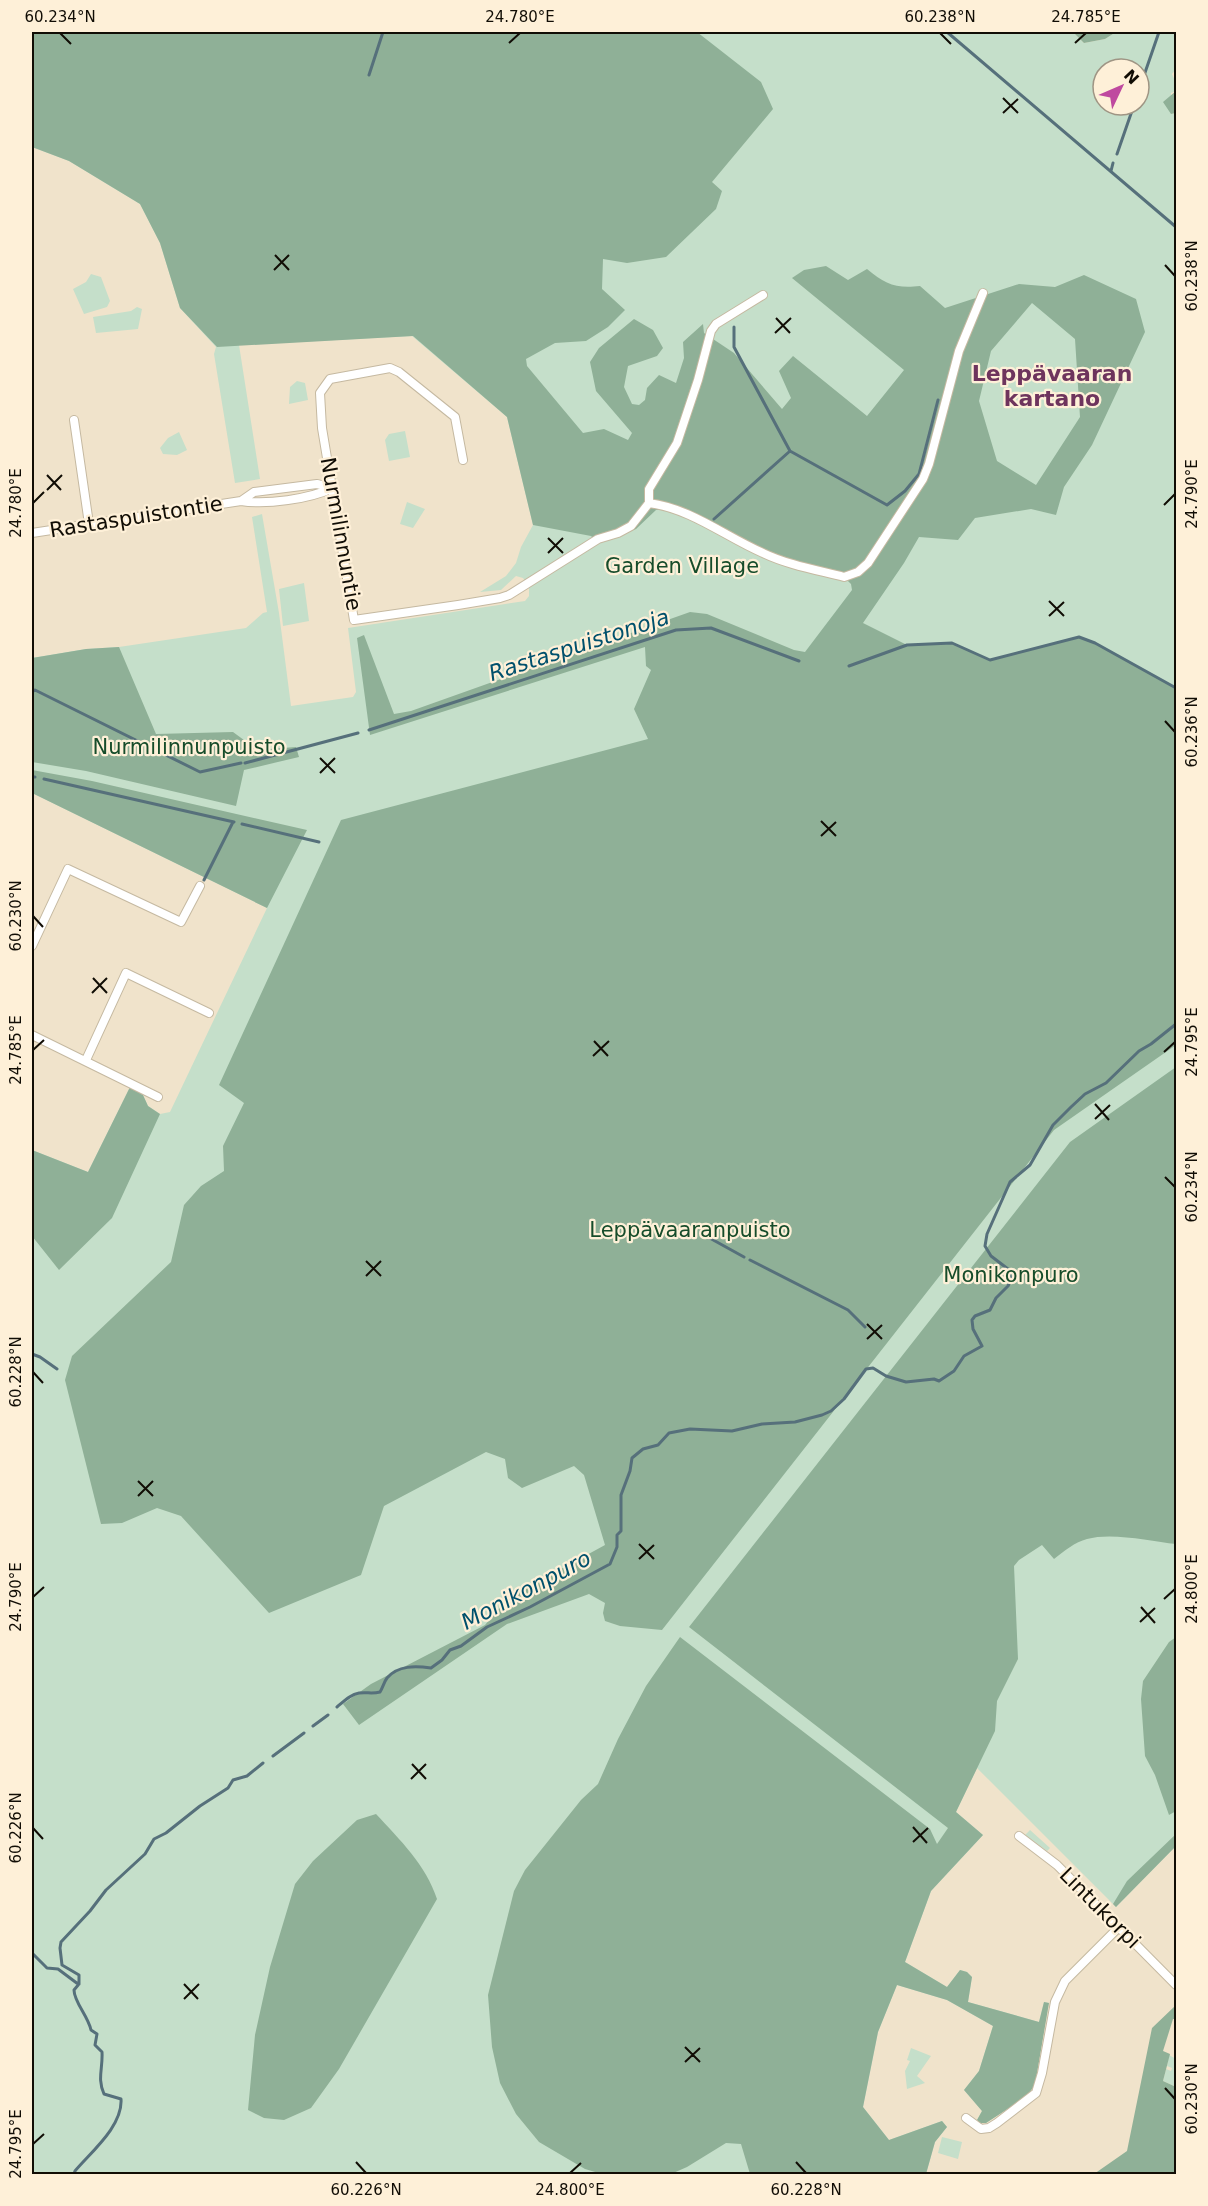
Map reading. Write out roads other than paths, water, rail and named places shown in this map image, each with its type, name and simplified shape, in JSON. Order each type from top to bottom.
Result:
[{"type":"street","points":[[763,295],[716,324],[711,332],[677,442],[649,489],[649,503],[663,505],[701,520],[781,560],[844,577],[858,573],[868,563],[923,479],[959,351],[983,293]]},
{"type":"street","name":"Nurmilinnuntie","points":[[463,460],[455,417],[399,372],[390,368],[330,379],[320,393],[322,428],[354,620],[500,598],[516,591],[598,539],[631,526],[649,503]]},
{"type":"street","points":[[74,420],[89,524]]},
{"type":"street","name":"Rastaspuistontie","points":[[32,533],[241,501],[254,492],[317,484],[333,488]]},
{"type":"street","points":[[32,946],[68,869],[181,922],[200,886]]},
{"type":"street","points":[[86,1060],[126,973],[208,1013]]},
{"type":"street","points":[[32,1035],[158,1097]]},
{"type":"street","name":"Lintukorpi","points":[[1019,1836],[1057,1865],[1176,1985]]},
{"type":"street","points":[[966,2118],[981,2129],[989,2128],[1026,2103],[1036,2093],[1040,2087],[1055,2002],[1065,1981],[1119,1927]]},
{"type":"waterway","points":[[369,75],[383,32]]},
{"type":"waterway","points":[[947,32],[1176,227]]},
{"type":"waterway","points":[[1150,57],[1159,32]]},
{"type":"waterway","points":[[1117,154],[1130,117]]},
{"type":"waterway","points":[[1111,171],[1113,163]]},
{"type":"waterway","points":[[734,327],[734,347],[790,451],[887,505],[905,491],[919,474],[938,400]]},
{"type":"waterway","points":[[714,519],[790,451]]},
{"type":"waterway","name":"Rastaspuistonoja","points":[[369,730],[676,630],[711,628],[799,661]]},
{"type":"waterway","name":"Rastaspuistonoja","points":[[849,666],[907,645],[952,643],[990,660],[1079,637],[1095,643],[1176,688]]},
{"type":"waterway","name":"Rastaspuistonoja","points":[[32,692],[35,690],[200,772],[241,763]]},
{"type":"waterway","name":"Rastaspuistonoja","points":[[245,763],[358,733]]},
{"type":"waterway","points":[[44,779],[234,822]]},
{"type":"waterway","points":[[204,880],[233,822]]},
{"type":"waterway","points":[[242,824],[319,842]]},
{"type":"waterway","name":"Monikonpuro","points":[[337,1707],[356,1694],[380,1692],[387,1678],[396,1671],[413,1667],[431,1668],[450,1650],[461,1646],[487,1627],[530,1607],[610,1564],[617,1547],[617,1535],[621,1531],[621,1495],[632,1458],[643,1449],[658,1445],[669,1433],[690,1429],[732,1431],[762,1424],[795,1422],[822,1415],[831,1411],[844,1399],[866,1369],[873,1368],[886,1376],[906,1382],[934,1379],[939,1381],[954,1371],[964,1356],[982,1346],[973,1329],[972,1320],[975,1316],[990,1310],[996,1298],[1011,1280],[1008,1269],[991,1256],[985,1246],[987,1234],[1010,1182],[1030,1165],[1053,1125],[1071,1107],[1085,1094],[1106,1083],[1139,1051],[1176,1024]]},
{"type":"waterway","points":[[706,1236],[744,1257]]},
{"type":"waterway","points":[[750,1260],[848,1310],[865,1327]]},
{"type":"waterway","points":[[32,1354],[57,1369]]},
{"type":"waterway","name":"Monikonpuro","points":[[313,1726],[328,1715]]},
{"type":"waterway","name":"Monikonpuro","points":[[273,1756],[304,1733]]},
{"type":"waterway","name":"Monikonpuro","points":[[79,1984],[79,1975],[62,1965],[61,1942],[106,1890],[145,1854],[154,1839],[166,1833],[200,1806],[228,1788],[233,1780],[247,1776],[263,1763]]},
{"type":"waterway","points":[[32,1953],[47,1968],[58,1969],[78,1984]]},
{"type":"waterway","points":[[74,2174],[112,2129],[117,2119],[121,2099],[104,2094],[101,2078],[102,2052],[95,2045],[97,2034],[91,2030],[75,1995],[74,1990],[79,1984]]},
{"type":"district","name":"Leppävaaran kartano","points":[[1052,386]]},
{"type":"park label","name":"Garden Village","points":[[682,566]]},
{"type":"park label","name":"Nurmilinnunpuisto","points":[[189,747]]},
{"type":"park label","name":"Leppävaaranpuisto","points":[[690,1230]]}]
